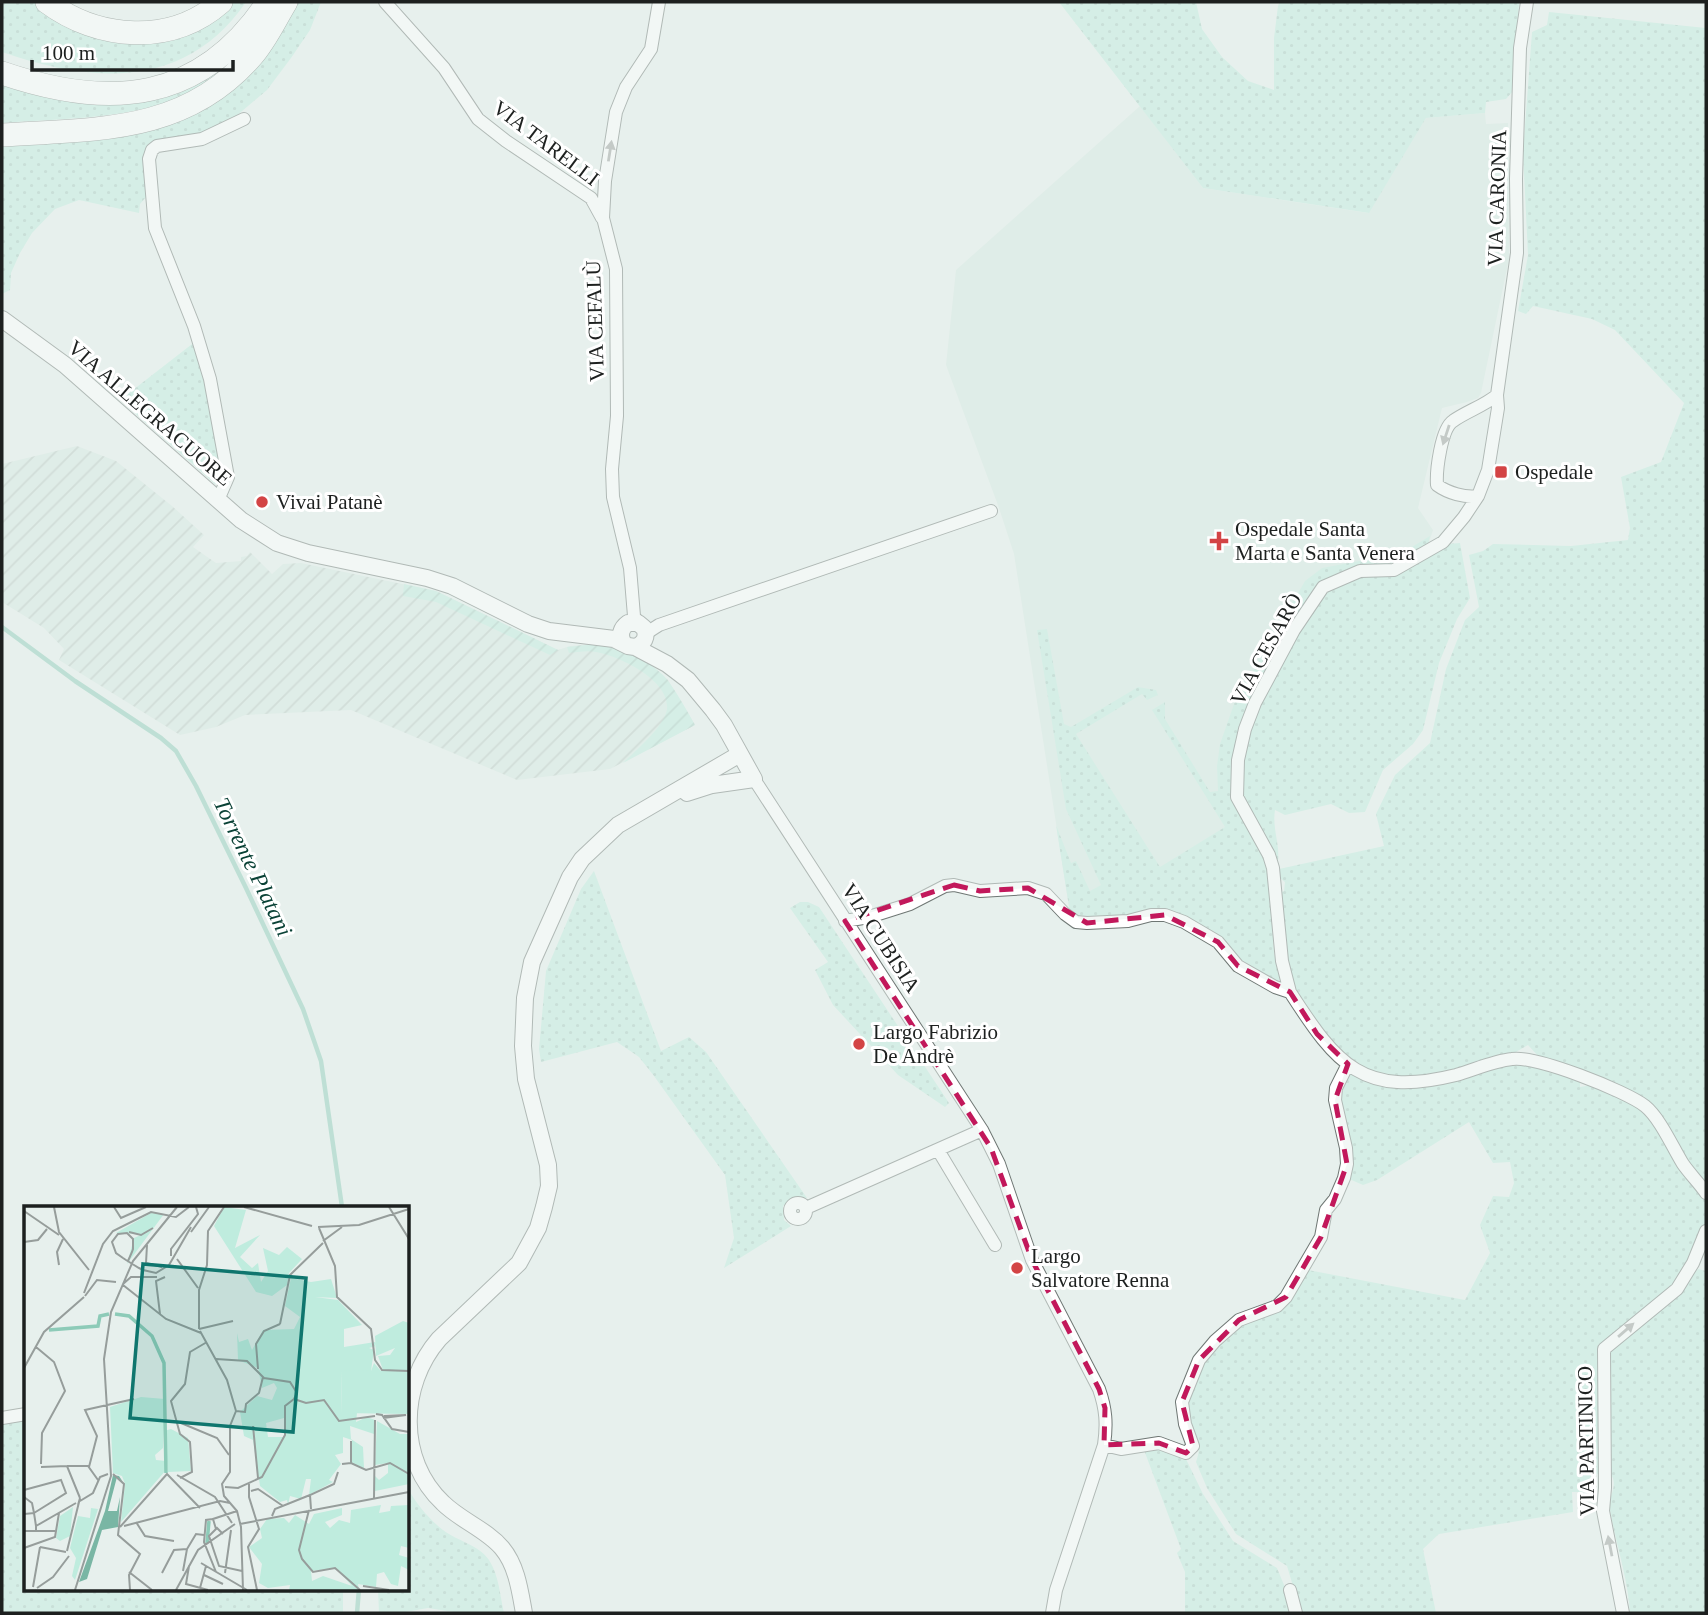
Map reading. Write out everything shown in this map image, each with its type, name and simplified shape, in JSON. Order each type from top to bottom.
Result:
[{"type":"highway","points":[[47,2],[84,23],[109,31],[135,33],[161,31],[184,23],[221,2]]},
{"type":"highway","points":[[2,59],[52,75],[92,81],[150,77],[175,69],[206,51],[235,24],[253,2]]},
{"type":"highway","points":[[2,73],[50,88],[91,94],[125,94],[167,86],[203,69],[225,52],[255,21],[268,2]]},
{"type":"highway","points":[[2,130],[134,117],[161,111],[182,102],[214,84],[234,65],[265,27],[279,2]]},
{"type":"highway","points":[[2,135],[137,124],[194,104],[220,88],[253,55],[286,2]]},
{"type":"street","name":"VIA TARELLI","points":[[384,2],[444,68],[478,119],[591,198],[603,218]]},
{"type":"street","name":"VIA CEFALÙ","points":[[637,632],[632,606],[630,568],[613,497],[612,469],[617,416],[616,269],[603,218],[605,181],[616,112],[626,87],[651,49],[659,2]]},
{"type":"street","name":"VIA CARONIA","points":[[1478,496],[1488,470],[1517,253],[1520,48],[1527,2]]},
{"type":"street","points":[[218,500],[228,477],[210,379],[194,326],[155,228],[149,159],[152,150],[157,146],[202,139],[244,119]]},
{"type":"street","name":"VIA ALLEGRACUORE","points":[[2,319],[65,365],[218,500],[263,536],[283,546],[427,578],[452,586],[527,624],[557,633],[637,632]]},
{"type":"street","points":[[1478,496],[1469,498],[1442,489],[1437,485],[1437,473],[1450,422],[1497,395]]},
{"type":"street","name":"VIA CESARÒ","points":[[1290,992],[1282,961],[1273,868],[1269,855],[1237,797],[1238,760],[1245,729],[1255,703],[1294,629],[1322,587],[1360,571],[1394,570],[1443,542],[1478,496]]},
{"type":"street","points":[[637,632],[991,511]]},
{"type":"street","name":"VIA CUBISIA","points":[[637,632],[667,664],[688,680],[724,725],[754,779],[982,1130],[999,1164],[1032,1260],[1099,1389],[1107,1426],[1104,1445],[1056,1590],[1052,1613]]},
{"type":"street","points":[[410,1404],[419,1368],[428,1351],[519,1263],[538,1228],[548,1186],[548,1165],[526,1079],[523,1046],[525,998],[532,962],[570,877],[582,859],[618,825],[740,754]]},
{"type":"street","points":[[665,799],[712,785],[754,779]]},
{"type":"street","points":[[845,921],[869,917],[910,904],[945,886],[954,885],[979,891],[1028,888],[1046,894],[1076,922],[1128,921],[1151,915],[1165,915],[1184,922],[1218,942],[1238,966],[1275,987],[1290,992],[1317,1034],[1363,1075],[1386,1082],[1426,1082],[1512,1058],[1545,1063],[1633,1098],[1648,1108],[1686,1168],[1706,1193]]},
{"type":"street","points":[[1104,1445],[1121,1449],[1159,1443],[1186,1453],[1193,1446],[1185,1424],[1182,1402],[1199,1360],[1215,1340],[1239,1320],[1277,1306],[1286,1297],[1321,1237],[1326,1210],[1335,1199],[1347,1164],[1343,1129],[1335,1100],[1336,1088],[1348,1064]]},
{"type":"street","points":[[806,1208],[982,1130]]},
{"type":"street","points":[[938,1150],[995,1245]]},
{"type":"street","points":[[1700,1264],[1706,1231]]},
{"type":"street","name":"VIA PARTINICO","points":[[1623,1613],[1603,1511],[1604,1349],[1677,1289],[1700,1264]]},
{"type":"street","points":[[2,1418],[24,1414]]},
{"type":"street","points":[[410,1445],[422,1475],[444,1505],[501,1547],[511,1562],[524,1613]]},
{"type":"street","points":[[1290,1590],[1296,1613]]},
{"type":"highlighted area","points":[[954,885],[980,891],[1028,888],[1087,923],[1165,915],[1218,942],[1238,966],[1290,992],[1317,1034],[1348,1064],[1335,1100],[1347,1164],[1321,1237],[1286,1297],[1239,1320],[1199,1360],[1182,1402],[1193,1446],[1186,1453],[1159,1443],[1104,1445],[1105,1408],[1099,1389],[1032,1260],[991,1148],[845,921]]},
{"type":"shaded area","name":"Ospedale Santa Marta e Santa Venera","points":[[1140,106],[1203,188],[1368,213],[1426,118],[1485,113],[1486,124],[1508,123],[1509,259],[1481,393],[1478,398],[1442,408],[1418,508],[1433,530],[1428,545],[1321,583],[1256,695],[1274,954],[1281,982],[1183,918],[1070,913],[1014,554],[946,365],[956,270]]},
{"type":"shaded area","points":[[77,446],[116,461],[172,506],[204,535],[193,547],[216,563],[241,561],[241,557],[250,552],[272,574],[283,564],[301,563],[436,591],[558,650],[570,646],[597,644],[657,670],[668,680],[695,725],[610,769],[517,780],[351,710],[245,715],[216,727],[180,735],[59,660],[64,649],[44,628],[2,602],[2,464]]},
{"type":"green space","points":[[2,2],[41,2],[108,35],[226,2],[246,2],[222,31],[195,52],[165,65],[134,72],[102,73],[69,70],[2,52]]},
{"type":"green space","points":[[293,2],[321,2],[310,30],[267,90],[228,123],[200,135],[153,142],[147,196],[140,204],[139,213],[79,200],[55,209],[32,233],[11,273],[10,290],[2,294],[2,142],[177,118]]},
{"type":"green space","points":[[1059,2],[1196,2],[1202,29],[1222,57],[1248,81],[1274,90],[1274,38],[1280,2],[1519,2],[1513,91],[1506,99],[1486,102],[1485,113],[1426,118],[1369,213],[1203,188]]},
{"type":"green space","points":[[1549,12],[1706,28],[1706,1184],[1691,1167],[1680,1145],[1657,1114],[1539,1057],[1528,1045],[1514,1053],[1424,1078],[1387,1079],[1345,1058],[1307,1012],[1293,985],[1286,961],[1280,893],[1284,891],[1285,882],[1280,878],[1279,869],[1384,846],[1376,814],[1395,775],[1430,743],[1446,669],[1465,620],[1479,607],[1469,555],[1483,551],[1493,544],[1571,546],[1628,540],[1630,528],[1621,477],[1661,462],[1684,403],[1615,330],[1592,319],[1533,306],[1526,314],[1518,311],[1528,255],[1523,153],[1532,32],[1547,25]]},
{"type":"green space","points":[[252,35],[209,80],[182,96],[159,105],[106,115],[2,123],[2,78],[138,97]]},
{"type":"green space","points":[[196,341],[204,366],[224,475],[215,484],[120,400]]},
{"type":"green space","points":[[1430,536],[1428,545],[1405,560],[1321,584],[1256,695],[1233,783],[1269,870],[1274,954],[1281,982],[1274,982],[1241,963],[1183,918],[1086,919],[1070,913],[1056,825],[1071,863],[1076,861],[1090,891],[1101,885],[1066,809],[1037,630],[1047,629],[1064,724],[1071,727],[1138,687],[1156,690],[1158,695],[1147,700],[1142,694],[1076,734],[1160,867],[1225,827],[1152,710],[1165,702],[1165,719],[1210,792],[1218,791],[1220,744],[1234,704],[1305,581],[1322,568],[1402,553]]},
{"type":"green space","points":[[1460,543],[1470,598],[1457,619],[1439,663],[1423,730],[1413,744],[1383,770],[1365,812],[1349,813],[1331,804],[1285,815],[1275,810],[1278,861],[1248,812],[1243,795],[1242,772],[1250,732],[1273,680],[1298,635],[1320,600],[1340,585],[1447,544]]},
{"type":"green space","points":[[404,584],[436,591],[558,650],[550,655],[436,602],[403,596]]},
{"type":"green space","points":[[597,644],[626,652],[655,668],[669,682],[695,725],[623,763],[661,723],[667,709],[666,698],[652,679],[629,664],[596,652],[569,653],[567,647]]},
{"type":"green space","points":[[594,871],[661,1051],[689,1037],[706,1052],[807,1198],[794,1198],[783,1206],[784,1220],[791,1226],[724,1268],[734,1238],[725,1175],[639,1057],[617,1042],[541,1062],[539,1049],[546,971],[581,889]]},
{"type":"green space","points":[[800,902],[819,907],[949,1103],[945,1107],[898,1075],[833,1005],[815,970],[828,962],[790,908]]},
{"type":"green space","points":[[1527,1063],[1580,1081],[1580,1087],[1592,1085],[1646,1112],[1706,1201],[1706,1223],[1675,1284],[1629,1320],[1598,1354],[1602,1470],[1596,1475],[1595,1492],[1572,1492],[1573,1512],[1439,1534],[1423,1549],[1436,1613],[1301,1613],[1287,1566],[1236,1534],[1207,1488],[1196,1462],[1199,1444],[1187,1415],[1193,1384],[1211,1352],[1228,1334],[1266,1312],[1308,1270],[1465,1300],[1490,1253],[1480,1225],[1493,1196],[1509,1197],[1514,1183],[1510,1162],[1493,1163],[1469,1122],[1377,1180],[1363,1185],[1347,1178],[1353,1149],[1340,1105],[1340,1092],[1350,1074],[1384,1085]]},
{"type":"green space","points":[[1698,1269],[1706,1271],[1706,1613],[1630,1613],[1610,1505],[1614,1484],[1611,1474],[1608,1350],[1680,1292]]},
{"type":"green space","points":[[24,1417],[24,1590],[343,1590],[343,1613],[2,1613],[2,1421]]},
{"type":"green space","points":[[1155,1448],[1185,1457],[1203,1494],[1233,1541],[1277,1568],[1291,1613],[1185,1613],[1185,1572],[1177,1553],[1181,1549],[1144,1450]]},
{"type":"green space","points":[[410,1491],[438,1526],[480,1551],[489,1560],[497,1579],[504,1613],[460,1613],[428,1608],[400,1613],[379,1613],[378,1590],[410,1590]]},
{"type":"waterway","name":"Torrente Platani","points":[[2,627],[176,751],[196,786],[303,1009],[321,1061],[342,1206]]},
{"type":"waterway","name":"Torrente Platani","points":[[357,1613],[359,1590]]},
{"type":"place","name":"Ospedale","points":[[1501,472]]},
{"type":"place","name":"Vivai Patanè","points":[[262,502]]},
{"type":"place","name":"Ospedale Santa Marta e Santa Venera","points":[[1219,541]]},
{"type":"place","name":"Largo Fabrizio De Andrè","points":[[859,1044]]},
{"type":"place","name":"Largo Salvatore Renna","points":[[1017,1268]]}]
